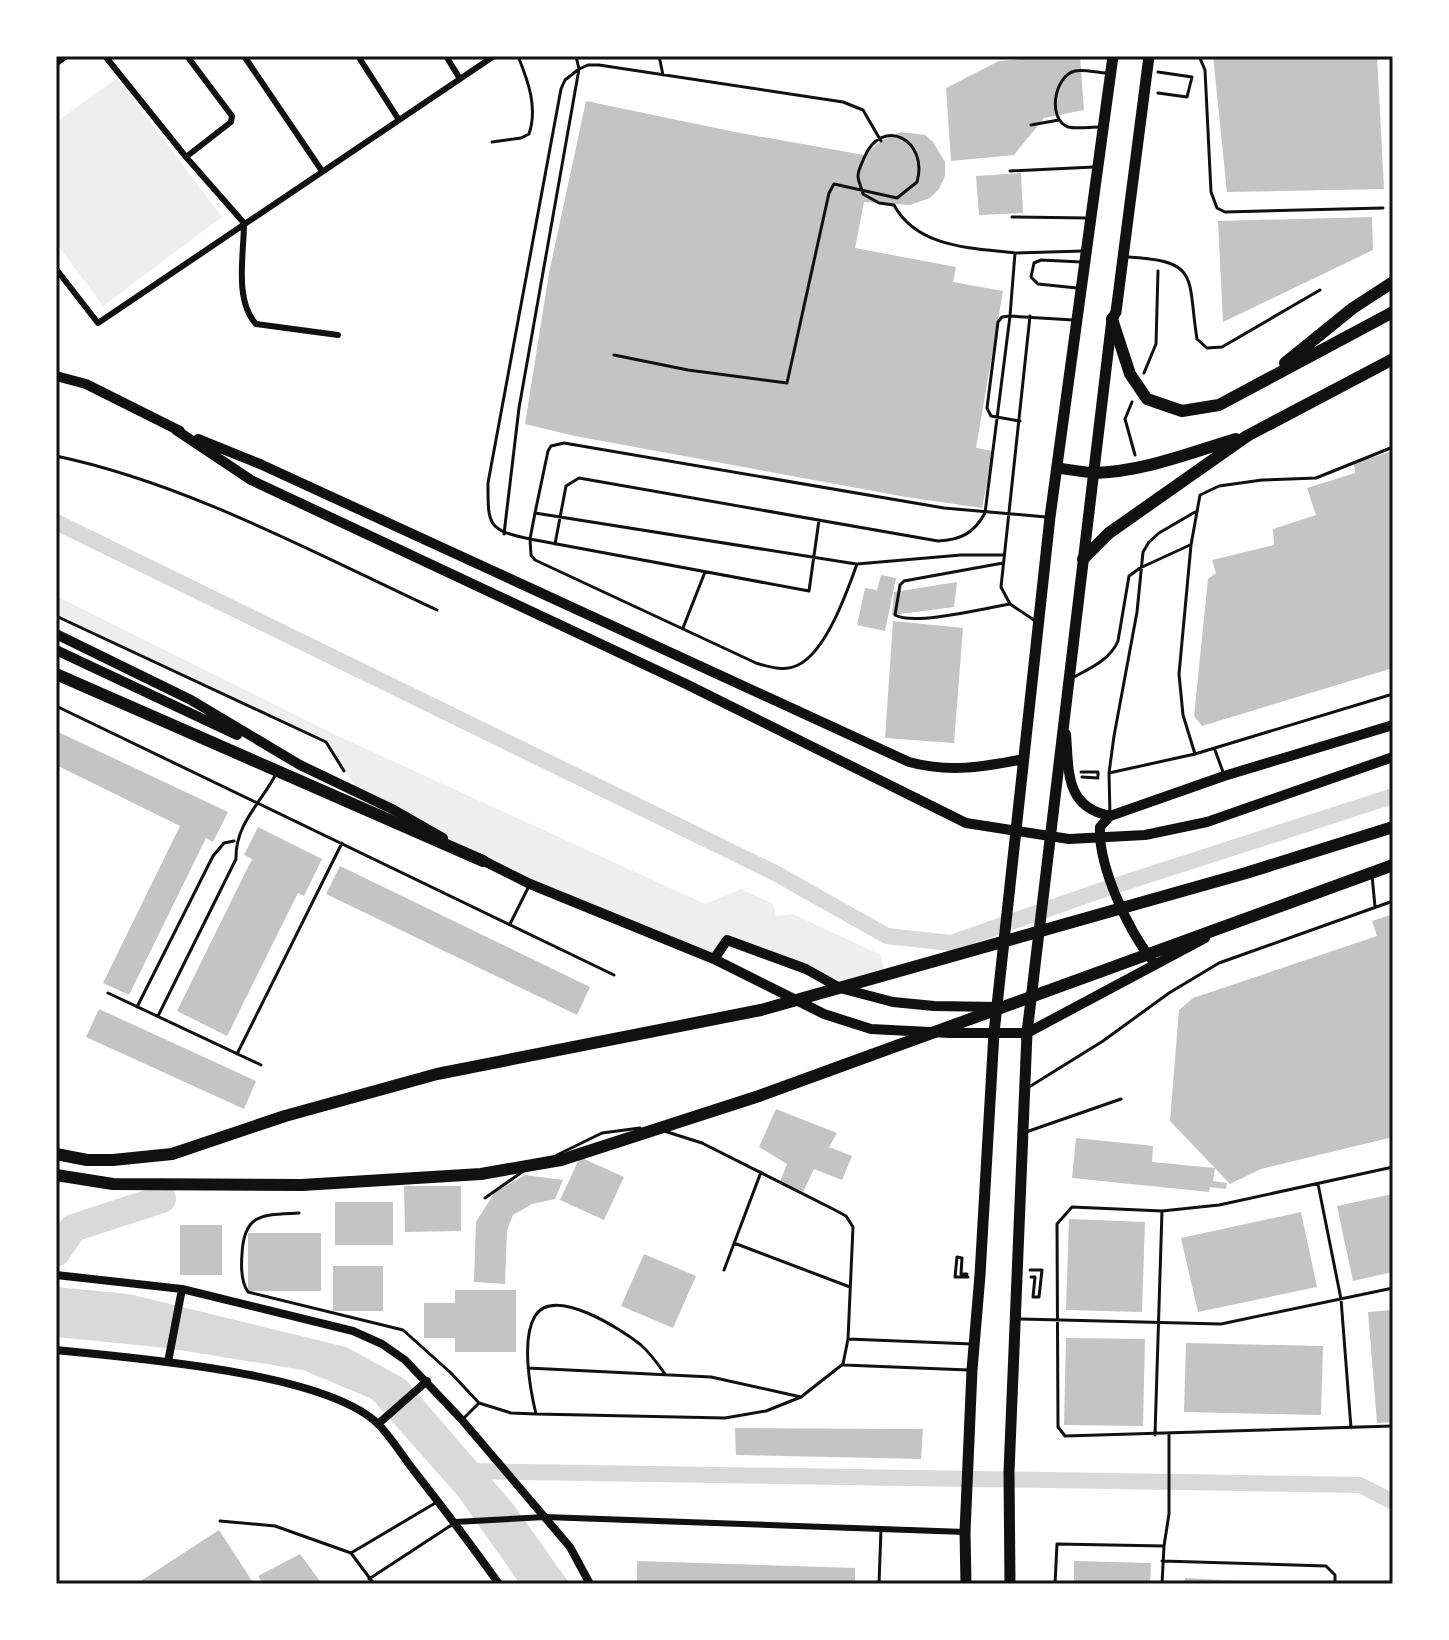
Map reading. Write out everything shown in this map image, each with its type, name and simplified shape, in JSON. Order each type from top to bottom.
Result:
[{"type":"highway","points":[[966,1584],[965,1532],[972,1370],[994,1033],[1050,517],[1113,56]]},
{"type":"highway","points":[[1010,1584],[1009,1472],[1027,1033],[1112,319],[1116,312],[1124,257],[1149,56]]},
{"type":"highway","points":[[1264,380],[1353,308],[1393,282]]},
{"type":"highway","points":[[1112,319],[1130,374],[1147,399],[1182,411],[1219,405],[1393,312]]},
{"type":"highway","points":[[1083,559],[1109,533],[1247,436],[1393,359]]},
{"type":"highway","points":[[1057,468],[1119,473],[1247,436]]},
{"type":"highway","points":[[56,674],[483,861]]},
{"type":"highway","points":[[56,1154],[87,1160],[143,1159],[200,1146],[285,1116],[437,1074],[761,1010],[1246,873],[1393,827]]},
{"type":"highway","points":[[56,1175],[113,1184],[302,1185],[481,1174],[561,1160],[759,1096],[1393,865]]},
{"type":"main road","points":[[56,376],[86,384],[176,430],[260,464],[876,749],[931,768],[957,770],[1024,759]]},
{"type":"main road","points":[[176,430],[251,480],[686,684],[966,823],[1069,839],[1145,835],[1207,822],[1393,757]]},
{"type":"main road","points":[[56,634],[191,700],[300,765]]},
{"type":"main road","points":[[56,650],[394,810],[530,884],[714,959],[824,1014],[871,1029],[1027,1033],[1234,922],[1393,865]]},
{"type":"main road","points":[[1064,714],[1069,772],[1076,799],[1095,813],[1110,816]]},
{"type":"main road","points":[[1155,965],[1135,940],[1101,853],[1100,827],[1110,816],[1224,776],[1393,725]]},
{"type":"main road","points":[[714,959],[727,940],[806,969],[840,988],[893,1002],[997,1007],[1030,1002]]},
{"type":"street","points":[[56,64],[66,56]]},
{"type":"street","points":[[105,56],[244,223],[244,301],[248,315],[256,324],[338,335]]},
{"type":"street","points":[[186,157],[231,122],[232,116],[187,56]]},
{"type":"street","points":[[244,56],[322,171]]},
{"type":"street","points":[[358,56],[399,120]]},
{"type":"street","points":[[446,56],[460,79]]},
{"type":"street","points":[[56,269],[98,323],[494,56]]},
{"type":"street","points":[[56,1275],[182,1293],[353,1331],[382,1344],[405,1360],[424,1384],[462,1420],[570,1547],[590,1584]]},
{"type":"street","points":[[168,1359],[182,1293]]},
{"type":"street","points":[[56,1350],[168,1359],[298,1386],[354,1406],[378,1424],[499,1584]]},
{"type":"street","points":[[378,1424],[424,1384]]},
{"type":"street","points":[[455,1522],[545,1517],[965,1532]]},
{"type":"lane","points":[[492,142],[529,134],[533,106],[518,56]]},
{"type":"lane","points":[[504,534],[519,408],[579,69],[576,56]]},
{"type":"lane","points":[[659,56],[663,75]]},
{"type":"lane","points":[[1199,56],[1205,70],[1211,192],[1217,208],[1225,212],[1383,208]]},
{"type":"lane","points":[[819,520],[809,591],[504,534],[494,528],[488,519],[488,483],[565,80],[582,66],[599,65],[843,102],[863,110],[881,141]]},
{"type":"lane","points":[[1103,127],[1067,127],[1059,120],[1054,96],[1064,77],[1076,71],[1110,74]]},
{"type":"lane","points":[[1031,125],[1059,120]]},
{"type":"lane","points":[[614,355],[688,370],[787,383],[829,193],[834,184],[849,187],[864,191],[897,198],[917,182],[921,170],[914,147],[903,138],[892,135],[878,139],[869,147],[858,175],[860,184],[863,194],[879,203],[894,205],[902,219],[917,232],[935,240],[1015,253],[1086,257]]},
{"type":"lane","points":[[1010,171],[1098,167]]},
{"type":"lane","points":[[1012,217],[1091,218]]},
{"type":"lane","points":[[555,544],[566,486],[579,478],[938,541],[953,540],[968,534],[985,513],[1015,253]]},
{"type":"lane","points":[[1081,289],[1038,284],[1031,277],[1032,267],[1041,260],[1086,257]]},
{"type":"lane","points":[[1124,257],[1159,259],[1184,271],[1189,280],[1197,339],[1207,348],[1222,347],[1320,290]]},
{"type":"lane","points":[[1020,421],[991,416],[987,408],[998,322],[1002,317],[1010,316],[1077,320]]},
{"type":"lane","points":[[1030,316],[1001,587],[1010,604],[1039,623]]},
{"type":"lane","points":[[857,564],[845,598],[812,656],[796,667],[776,669],[756,663],[535,560],[531,555],[530,539],[548,451],[551,446],[564,443],[985,513],[1050,517]]},
{"type":"lane","points":[[1195,754],[1183,715],[1179,674],[1191,545],[1200,495],[1219,486],[1262,480],[1316,478],[1393,447]]},
{"type":"lane","points":[[1110,816],[1109,773],[1120,694],[1137,612],[1140,568],[1149,542],[1195,512]]},
{"type":"lane","points":[[535,513],[857,564],[961,555],[1003,555]]},
{"type":"lane","points":[[1068,680],[1115,650],[1126,585],[1133,571],[1191,545]]},
{"type":"lane","points":[[1003,563],[904,581],[900,585],[895,615],[904,619],[941,616],[1010,604]]},
{"type":"lane","points":[[682,629],[705,572]]},
{"type":"lane","points":[[1109,773],[1215,750],[1393,694]]},
{"type":"lane","points":[[56,706],[614,975]]},
{"type":"lane","points":[[1215,750],[1224,776]]},
{"type":"lane","points":[[158,1016],[236,859],[235,841],[278,770]]},
{"type":"lane","points":[[137,1007],[213,856],[224,843],[235,841]]},
{"type":"lane","points":[[237,1054],[342,843]]},
{"type":"lane","points":[[1371,873],[1375,907]]},
{"type":"lane","points":[[510,924],[530,884]]},
{"type":"lane","points":[[1025,1089],[1219,963],[1393,901]]},
{"type":"lane","points":[[108,993],[261,1065]]},
{"type":"lane","points":[[1023,1133],[1121,1099]]},
{"type":"lane","points":[[299,1213],[264,1215],[249,1223],[242,1239],[241,1261],[244,1287],[248,1292],[403,1330],[479,1403],[511,1413],[725,1418],[766,1411],[801,1397],[843,1364],[848,1339],[853,1227],[846,1216],[702,1143],[643,1128],[602,1133],[514,1176],[485,1198]]},
{"type":"lane","points":[[1393,1167],[1219,1205],[1162,1211],[1072,1207],[1057,1224],[1056,1319],[1058,1427],[1061,1434],[1070,1437],[1393,1426]]},
{"type":"lane","points":[[724,1270],[761,1172]]},
{"type":"lane","points":[[1318,1184],[1341,1299],[1351,1428]]},
{"type":"lane","points":[[1155,1435],[1162,1211]]},
{"type":"lane","points":[[734,1243],[850,1287]]},
{"type":"lane","points":[[1015,1319],[1221,1324],[1393,1288]]},
{"type":"lane","points":[[536,1414],[528,1368],[530,1327],[536,1313],[545,1307],[559,1305],[581,1310],[611,1325],[644,1347],[665,1374]]},
{"type":"lane","points":[[848,1339],[974,1344]]},
{"type":"lane","points":[[843,1364],[972,1370]]},
{"type":"lane","points":[[528,1368],[711,1377],[801,1397]]},
{"type":"lane","points":[[462,1420],[479,1403]]},
{"type":"lane","points":[[1162,1584],[1169,1514],[1169,1435]]},
{"type":"lane","points":[[351,1553],[438,1501]]},
{"type":"lane","points":[[220,1521],[275,1526],[351,1553],[374,1584]]},
{"type":"lane","points":[[369,1579],[455,1522]]},
{"type":"lane","points":[[879,1584],[881,1529]]},
{"type":"lane","points":[[1055,1584],[1057,1544],[1164,1546]]},
{"type":"lane","points":[[1162,1561],[1326,1566],[1335,1575],[1335,1584]]},
{"type":"path","points":[[1144,91],[1187,97],[1192,77],[1181,75]]},
{"type":"path","points":[[1140,382],[1156,344],[1159,259]]},
{"type":"path","points":[[1135,394],[1125,419],[1137,460]]},
{"type":"path","points":[[56,456],[92,464],[203,502],[437,610]]},
{"type":"path","points":[[56,616],[326,742],[360,794]]},
{"type":"path","points":[[1069,772],[1098,772],[1098,778],[1094,777]]},
{"type":"path","points":[[955,1277],[957,1257],[962,1258],[961,1274],[976,1275]]},
{"type":"path","points":[[1020,1277],[1035,1277],[1033,1297],[1039,1297],[1042,1270]]},
{"type":"shaded area","points":[[117,78],[222,217],[103,306],[56,243],[56,122]]},
{"type":"shaded area","points":[[56,596],[338,736],[705,904],[741,889],[773,904],[776,916],[793,914],[881,955],[885,975],[840,988],[727,940],[714,959],[530,884],[360,794],[326,742],[56,616]]},
{"type":"shaded area","points":[[56,1287],[129,1294],[346,1347],[405,1379],[513,1504],[570,1584],[520,1584],[458,1496],[372,1399],[303,1370],[167,1348],[56,1337]]},
{"type":"building","points":[[1080,56],[1084,110],[1044,118],[1014,155],[951,161],[946,88],[999,61]]},
{"type":"building","points":[[1213,56],[1377,56],[1384,189],[1227,192]]},
{"type":"building","points":[[586,101],[864,155],[881,141],[901,132],[925,135],[933,142],[945,162],[945,176],[939,189],[930,198],[910,205],[864,202],[855,248],[956,267],[953,282],[1003,291],[976,448],[993,451],[982,508],[906,497],[525,424],[549,273]]},
{"type":"building","points":[[1021,173],[1023,213],[979,215],[976,176]]},
{"type":"building","points":[[1372,217],[1373,250],[1223,322],[1218,221]]},
{"type":"building","points":[[1393,451],[1393,668],[1202,726],[1194,716],[1208,579],[1216,573],[1212,560],[1274,545],[1273,529],[1316,515],[1307,488],[1355,473],[1354,463]]},
{"type":"building","points":[[881,575],[896,578],[885,631],[857,625],[865,588],[877,590]]},
{"type":"building","points":[[957,582],[954,607],[892,615],[894,592]]},
{"type":"building","points":[[893,621],[963,628],[954,743],[885,738]]},
{"type":"building","points":[[56,731],[228,812],[213,842],[206,838],[129,995],[103,983],[180,826],[56,765]]},
{"type":"building","points":[[258,827],[322,859],[304,896],[298,893],[227,1036],[177,1011],[252,859],[244,855]]},
{"type":"building","points":[[340,866],[590,987],[577,1015],[326,894]]},
{"type":"building","points":[[1393,914],[1393,1137],[1261,1169],[1230,1184],[1170,1121],[1179,1010],[1193,998],[1377,936],[1372,921]]},
{"type":"building","points":[[99,1009],[256,1081],[244,1109],[86,1037]]},
{"type":"building","points":[[776,1109],[837,1133],[829,1147],[852,1156],[842,1180],[814,1169],[803,1192],[780,1182],[787,1164],[759,1147]]},
{"type":"building","points":[[1076,1138],[1153,1146],[1152,1162],[1215,1168],[1213,1181],[1227,1183],[1226,1189],[1210,1187],[1209,1192],[1072,1178]]},
{"type":"building","points":[[580,1157],[624,1177],[604,1220],[560,1200]]},
{"type":"building","points":[[525,1175],[563,1180],[555,1199],[532,1204],[513,1215],[507,1230],[505,1284],[474,1282],[476,1222],[495,1192]]},
{"type":"building","points":[[404,1186],[461,1186],[461,1231],[405,1232]]},
{"type":"building","points":[[1393,1194],[1393,1272],[1353,1281],[1337,1206]]},
{"type":"building","points":[[335,1202],[393,1202],[393,1245],[335,1245]]},
{"type":"building","points":[[1301,1212],[1317,1287],[1198,1312],[1181,1238]]},
{"type":"building","points":[[1069,1219],[1145,1222],[1142,1312],[1066,1310]]},
{"type":"building","points":[[180,1225],[222,1225],[222,1275],[180,1275]]},
{"type":"building","points":[[248,1233],[321,1233],[321,1291],[248,1291]]},
{"type":"building","points":[[644,1254],[696,1276],[673,1328],[621,1306]]},
{"type":"building","points":[[333,1266],[383,1266],[383,1311],[333,1311]]},
{"type":"building","points":[[455,1290],[516,1290],[516,1352],[455,1352],[455,1338],[424,1338],[424,1303],[455,1303]]},
{"type":"building","points":[[1393,1310],[1393,1422],[1377,1423],[1368,1312]]},
{"type":"building","points":[[1066,1338],[1145,1339],[1143,1426],[1064,1425]]},
{"type":"building","points":[[1186,1343],[1323,1346],[1321,1415],[1184,1412]]},
{"type":"building","points":[[735,1428],[923,1429],[921,1459],[736,1455]]},
{"type":"building","points":[[219,1530],[254,1584],[136,1584]]},
{"type":"building","points":[[300,1554],[322,1584],[263,1584],[258,1576]]},
{"type":"building","points":[[637,1561],[855,1568],[855,1584],[637,1584]]},
{"type":"building","points":[[1074,1561],[1151,1563],[1150,1584],[1074,1584]]},
{"type":"building","points":[[1185,1578],[1262,1582],[1262,1584],[1184,1584]]},
{"type":"waterway","points":[[56,522],[775,873],[887,936],[951,943],[1102,890],[1393,796]]},
{"type":"waterway","points":[[56,1253],[73,1228],[162,1199]]},
{"type":"waterway","points":[[467,1471],[1360,1485],[1393,1502]]}]
